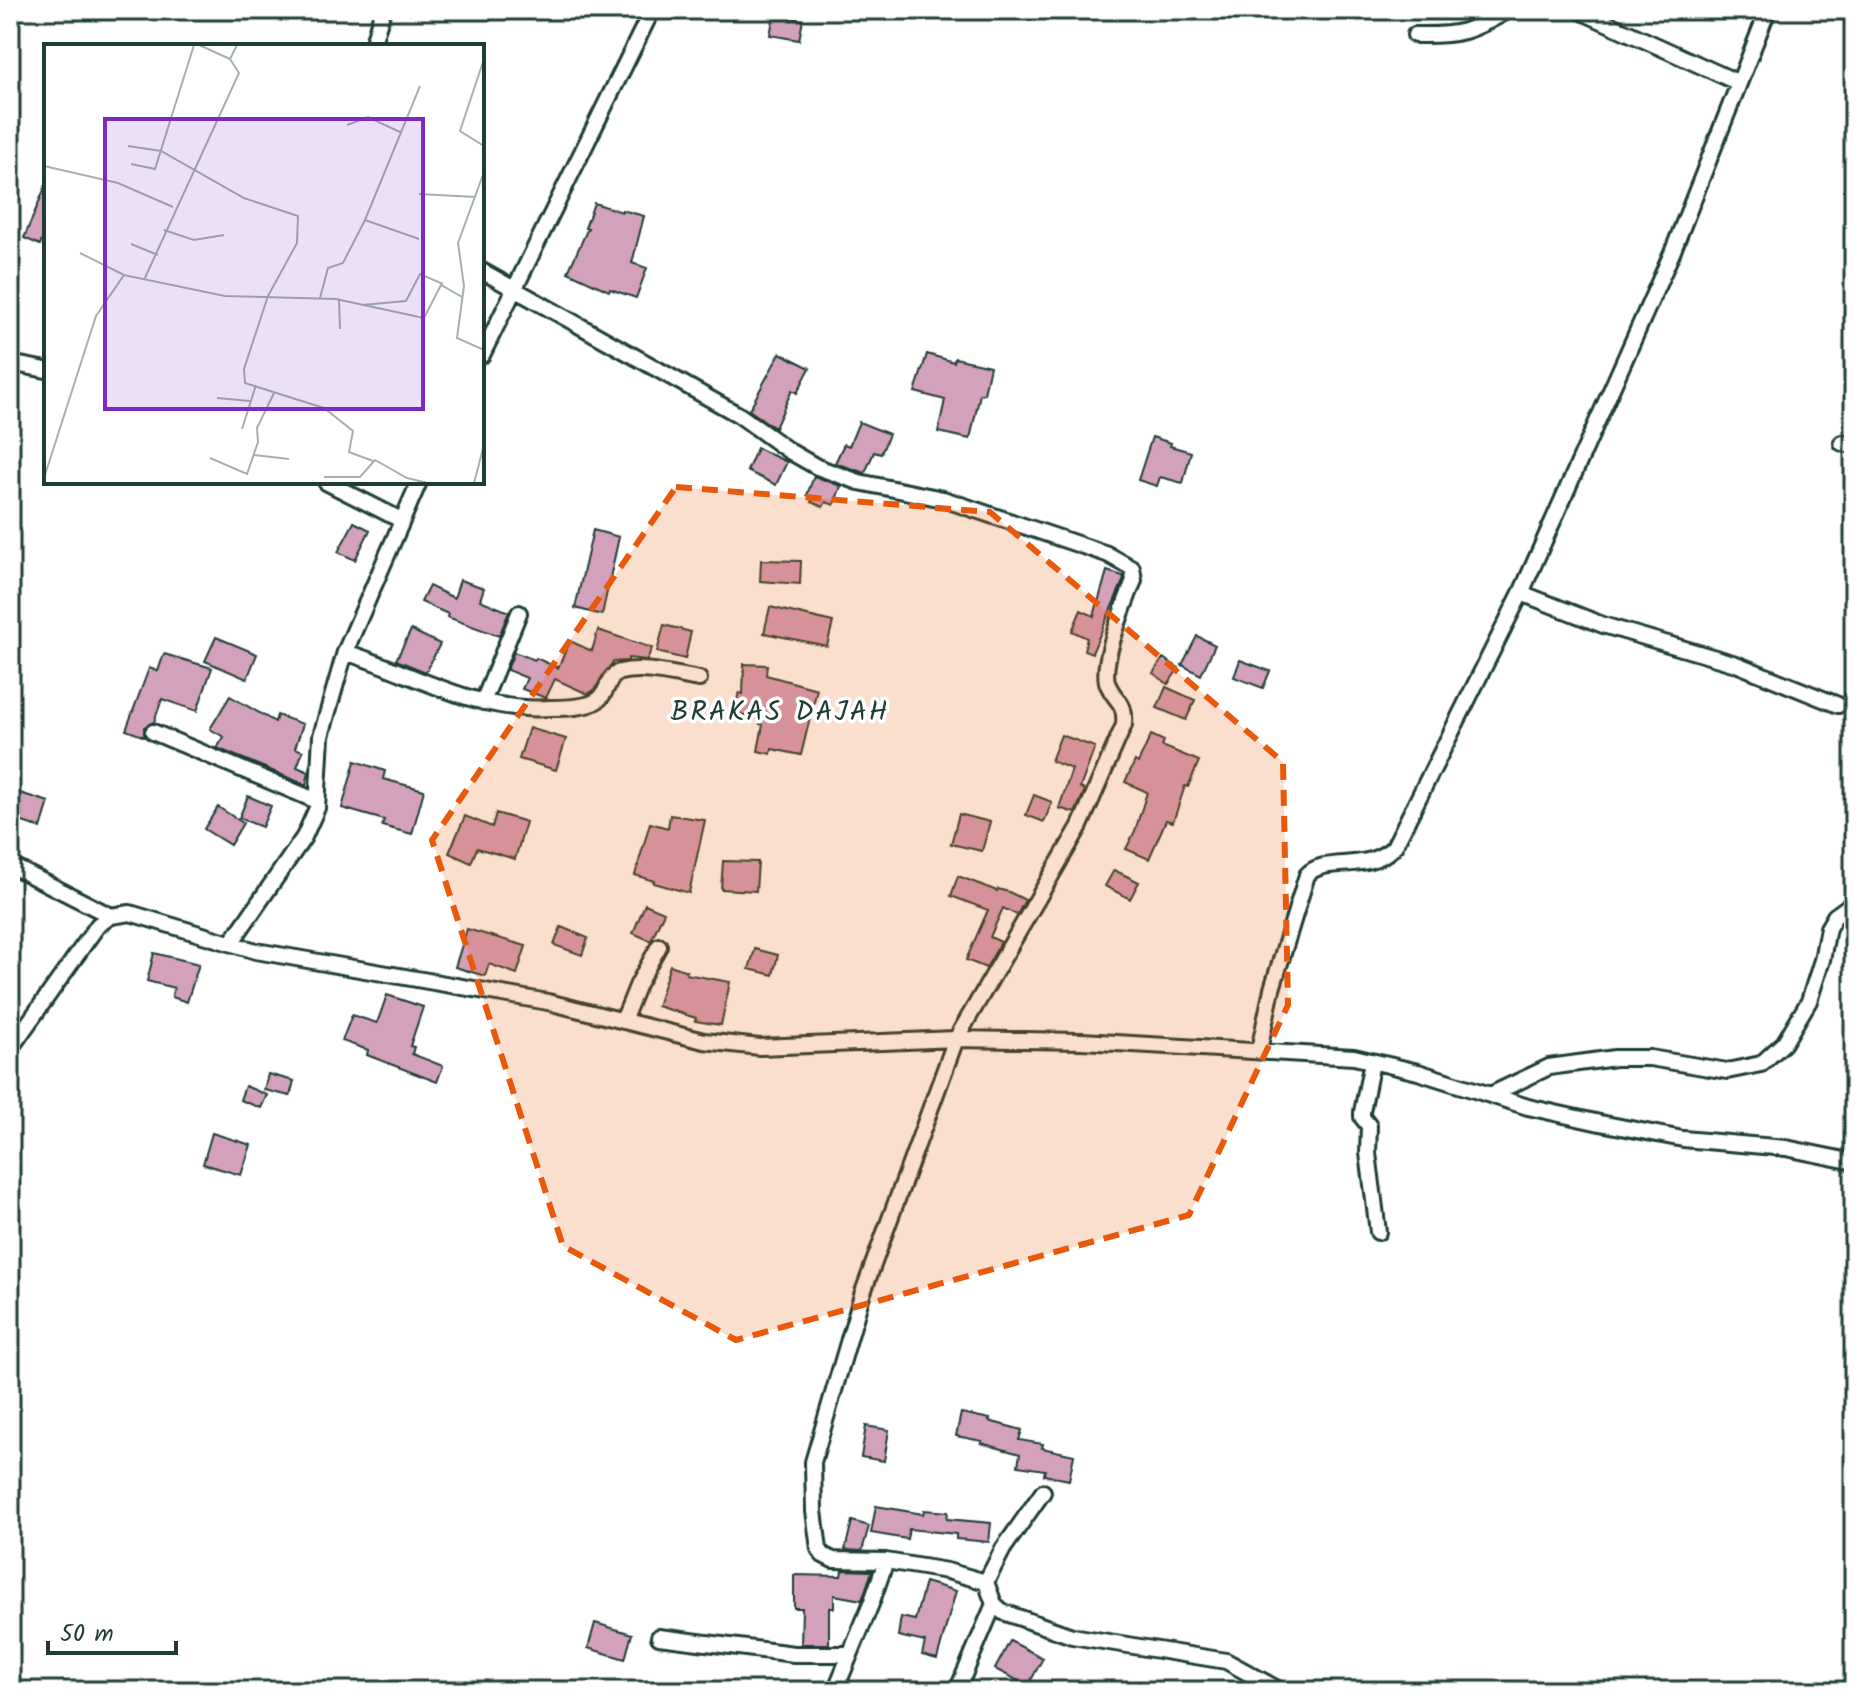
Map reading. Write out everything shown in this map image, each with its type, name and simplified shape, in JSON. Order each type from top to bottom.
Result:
[{"type":"street","points":[[373,44],[383,10]]},
{"type":"street","points":[[484,351],[652,10]]},
{"type":"street","points":[[1415,35],[1469,32],[1509,10]]},
{"type":"street","points":[[1578,10],[1739,83]]},
{"type":"street","points":[[1259,1050],[1272,989],[1307,875],[1317,867],[1369,863],[1394,847],[1521,593],[1672,253],[1768,10]]},
{"type":"street","points":[[484,272],[739,415],[817,467],[859,482],[943,499],[1107,554],[1132,568],[1134,580],[1106,667],[1108,686],[1124,707],[1124,725],[1080,826],[956,1039],[862,1295],[813,1462],[814,1511],[819,1549],[823,1555],[833,1560],[886,1561],[947,1571],[986,1582]]},
{"type":"street","points":[[10,363],[44,370]]},
{"type":"street","points":[[330,484],[401,520]]},
{"type":"street","points":[[231,943],[304,837],[317,801],[321,736],[345,652],[418,484]]},
{"type":"street","points":[[1521,593],[1603,625],[1736,664],[1838,705]]},
{"type":"street","points":[[483,702],[519,613]]},
{"type":"street","points":[[345,652],[384,664],[446,693],[483,702],[548,708],[589,703],[601,697],[612,677],[621,672],[656,672],[699,679]]},
{"type":"street","points":[[153,732],[317,801]]},
{"type":"street","points":[[10,865],[111,916]]},
{"type":"street","points":[[1490,1095],[1549,1067],[1615,1058],[1650,1058],[1727,1071],[1761,1064],[1784,1043],[1809,1001],[1828,928],[1835,916],[1854,906]]},
{"type":"street","points":[[10,1049],[98,925],[111,916],[130,913],[256,951],[548,1002],[704,1041],[760,1047],[956,1039],[1082,1041],[1354,1057],[1418,1072],[1528,1107],[1683,1139],[1786,1148],[1854,1162]]},
{"type":"street","points":[[623,1021],[638,984],[659,946]]},
{"type":"street","points":[[1372,1062],[1362,1117],[1369,1126],[1368,1153],[1378,1232]]},
{"type":"street","points":[[1043,1492],[1003,1549],[986,1582],[994,1604],[1003,1612],[1072,1636],[1226,1661],[1281,1691]]},
{"type":"street","points":[[835,1691],[886,1561]]},
{"type":"street","points":[[957,1691],[994,1604]]},
{"type":"street","points":[[659,1637],[794,1654],[850,1654]]},
{"type":"highlighted area","points":[[676,487],[990,512],[1283,762],[1288,1005],[1189,1215],[736,1340],[563,1246],[432,840]]},
{"type":"building","points":[[774,15],[803,20],[799,40],[770,35]]},
{"type":"building","points":[[44,190],[44,235],[40,245],[24,238]]},
{"type":"building","points":[[594,203],[644,216],[632,263],[647,268],[636,298],[609,291],[568,272],[588,228],[585,228]]},
{"type":"building","points":[[780,353],[810,368],[797,393],[792,390],[775,428],[749,410]]},
{"type":"building","points":[[927,354],[954,362],[955,358],[990,366],[970,439],[938,432],[945,400],[915,392]]},
{"type":"building","points":[[859,422],[889,434],[881,454],[874,452],[865,473],[835,463],[844,444],[849,446]]},
{"type":"building","points":[[1152,437],[1191,452],[1183,483],[1160,477],[1157,486],[1138,480]]},
{"type":"building","points":[[757,448],[787,462],[776,485],[747,471]]},
{"type":"building","points":[[814,476],[841,486],[834,505],[826,502],[823,507],[811,502],[814,497],[807,495]]},
{"type":"building","points":[[354,522],[370,530],[355,560],[338,552]]},
{"type":"building","points":[[593,530],[619,537],[602,615],[575,608]]},
{"type":"building","points":[[761,560],[801,561],[800,584],[760,581]]},
{"type":"building","points":[[1107,571],[1124,579],[1092,653],[1084,650],[1087,638],[1072,631],[1081,610],[1094,616]]},
{"type":"building","points":[[460,580],[484,588],[480,600],[509,612],[499,636],[447,617],[448,614],[421,602],[429,586],[454,598]]},
{"type":"building","points":[[770,607],[833,622],[827,646],[764,633]]},
{"type":"building","points":[[664,625],[691,632],[685,659],[657,652]]},
{"type":"building","points":[[411,630],[440,644],[426,672],[396,660]]},
{"type":"building","points":[[598,630],[652,648],[647,660],[628,658],[628,661],[613,662],[588,694],[555,679],[546,698],[522,689],[527,678],[507,670],[514,652],[558,668],[570,641],[592,651]]},
{"type":"building","points":[[1197,636],[1215,645],[1201,675],[1182,665]]},
{"type":"building","points":[[216,637],[257,654],[247,679],[205,661]]},
{"type":"building","points":[[164,654],[212,668],[197,711],[162,699],[154,722],[144,727],[145,737],[126,730],[149,668],[158,671]]},
{"type":"building","points":[[1163,658],[1179,668],[1168,684],[1153,673]]},
{"type":"building","points":[[1240,660],[1270,671],[1263,688],[1234,677]]},
{"type":"building","points":[[744,664],[767,665],[766,675],[817,689],[801,755],[772,749],[771,754],[758,751],[763,725],[760,724],[761,720],[733,712],[739,693],[743,694]]},
{"type":"building","points":[[1166,687],[1195,700],[1186,720],[1157,708]]},
{"type":"building","points":[[230,696],[275,722],[277,715],[303,724],[295,748],[303,751],[297,767],[309,772],[306,785],[217,748],[224,737],[210,729]]},
{"type":"building","points":[[529,728],[566,739],[556,770],[519,759]]},
{"type":"building","points":[[1061,735],[1095,747],[1080,788],[1085,790],[1075,813],[1059,808],[1072,769],[1051,761]]},
{"type":"building","points":[[1151,735],[1164,741],[1162,746],[1199,761],[1188,787],[1185,786],[1173,822],[1166,820],[1149,859],[1126,849],[1147,792],[1125,782]]},
{"type":"building","points":[[355,761],[385,771],[383,779],[424,790],[412,834],[382,826],[384,820],[342,808]]},
{"type":"building","points":[[10,790],[49,802],[41,828],[10,818]]},
{"type":"building","points":[[1034,795],[1052,802],[1044,822],[1026,815]]},
{"type":"building","points":[[248,796],[271,806],[262,827],[239,818]]},
{"type":"building","points":[[218,807],[243,823],[230,845],[204,829]]},
{"type":"building","points":[[496,813],[526,822],[515,859],[477,848],[471,863],[449,853],[465,816],[492,827]]},
{"type":"building","points":[[959,814],[990,822],[982,851],[951,844]]},
{"type":"building","points":[[670,815],[705,820],[689,893],[635,875],[650,823],[668,828]]},
{"type":"building","points":[[723,861],[758,862],[756,891],[721,889]]},
{"type":"building","points":[[1114,870],[1139,882],[1130,899],[1105,886]]},
{"type":"building","points":[[958,876],[1025,900],[1017,915],[1003,908],[990,937],[1001,942],[986,968],[966,960],[988,910],[951,896]]},
{"type":"building","points":[[645,904],[664,912],[651,941],[633,933]]},
{"type":"building","points":[[561,927],[588,938],[582,955],[554,945]]},
{"type":"building","points":[[467,929],[526,946],[517,974],[489,964],[485,976],[455,967]]},
{"type":"building","points":[[755,949],[778,955],[773,975],[749,969]]},
{"type":"building","points":[[154,953],[199,964],[187,1002],[172,997],[174,988],[147,981]]},
{"type":"building","points":[[670,965],[687,971],[686,974],[730,982],[721,1025],[695,1021],[696,1018],[657,1006]]},
{"type":"building","points":[[387,995],[423,1007],[410,1046],[414,1047],[412,1054],[443,1066],[437,1082],[367,1055],[368,1050],[342,1041],[352,1015],[377,1023]]},
{"type":"building","points":[[268,1074],[294,1081],[290,1096],[264,1090]]},
{"type":"building","points":[[245,1086],[267,1095],[261,1108],[240,1100]]},
{"type":"building","points":[[212,1133],[251,1145],[241,1175],[203,1164]]},
{"type":"building","points":[[961,1413],[1022,1430],[1019,1440],[1043,1444],[1042,1448],[1074,1455],[1069,1480],[1044,1475],[1045,1470],[1018,1466],[1020,1454],[956,1436]]},
{"type":"building","points":[[866,1426],[889,1430],[884,1461],[861,1457]]},
{"type":"building","points":[[876,1506],[923,1514],[924,1510],[948,1512],[947,1519],[991,1523],[989,1542],[956,1539],[956,1534],[909,1529],[907,1539],[871,1533]]},
{"type":"building","points":[[852,1521],[869,1526],[862,1551],[845,1550]]},
{"type":"building","points":[[842,1570],[872,1571],[862,1600],[834,1595],[834,1608],[829,1608],[829,1644],[801,1644],[802,1608],[794,1608],[794,1575],[841,1576]]},
{"type":"building","points":[[925,1582],[956,1591],[937,1659],[922,1655],[925,1642],[898,1636],[901,1617],[915,1620]]},
{"type":"building","points":[[595,1623],[632,1634],[625,1659],[588,1648]]},
{"type":"building","points":[[1010,1641],[1043,1658],[1028,1686],[995,1669]]},
{"type":"district","name":"BRAKAS DAJAH","points":[[780,710]]}]
